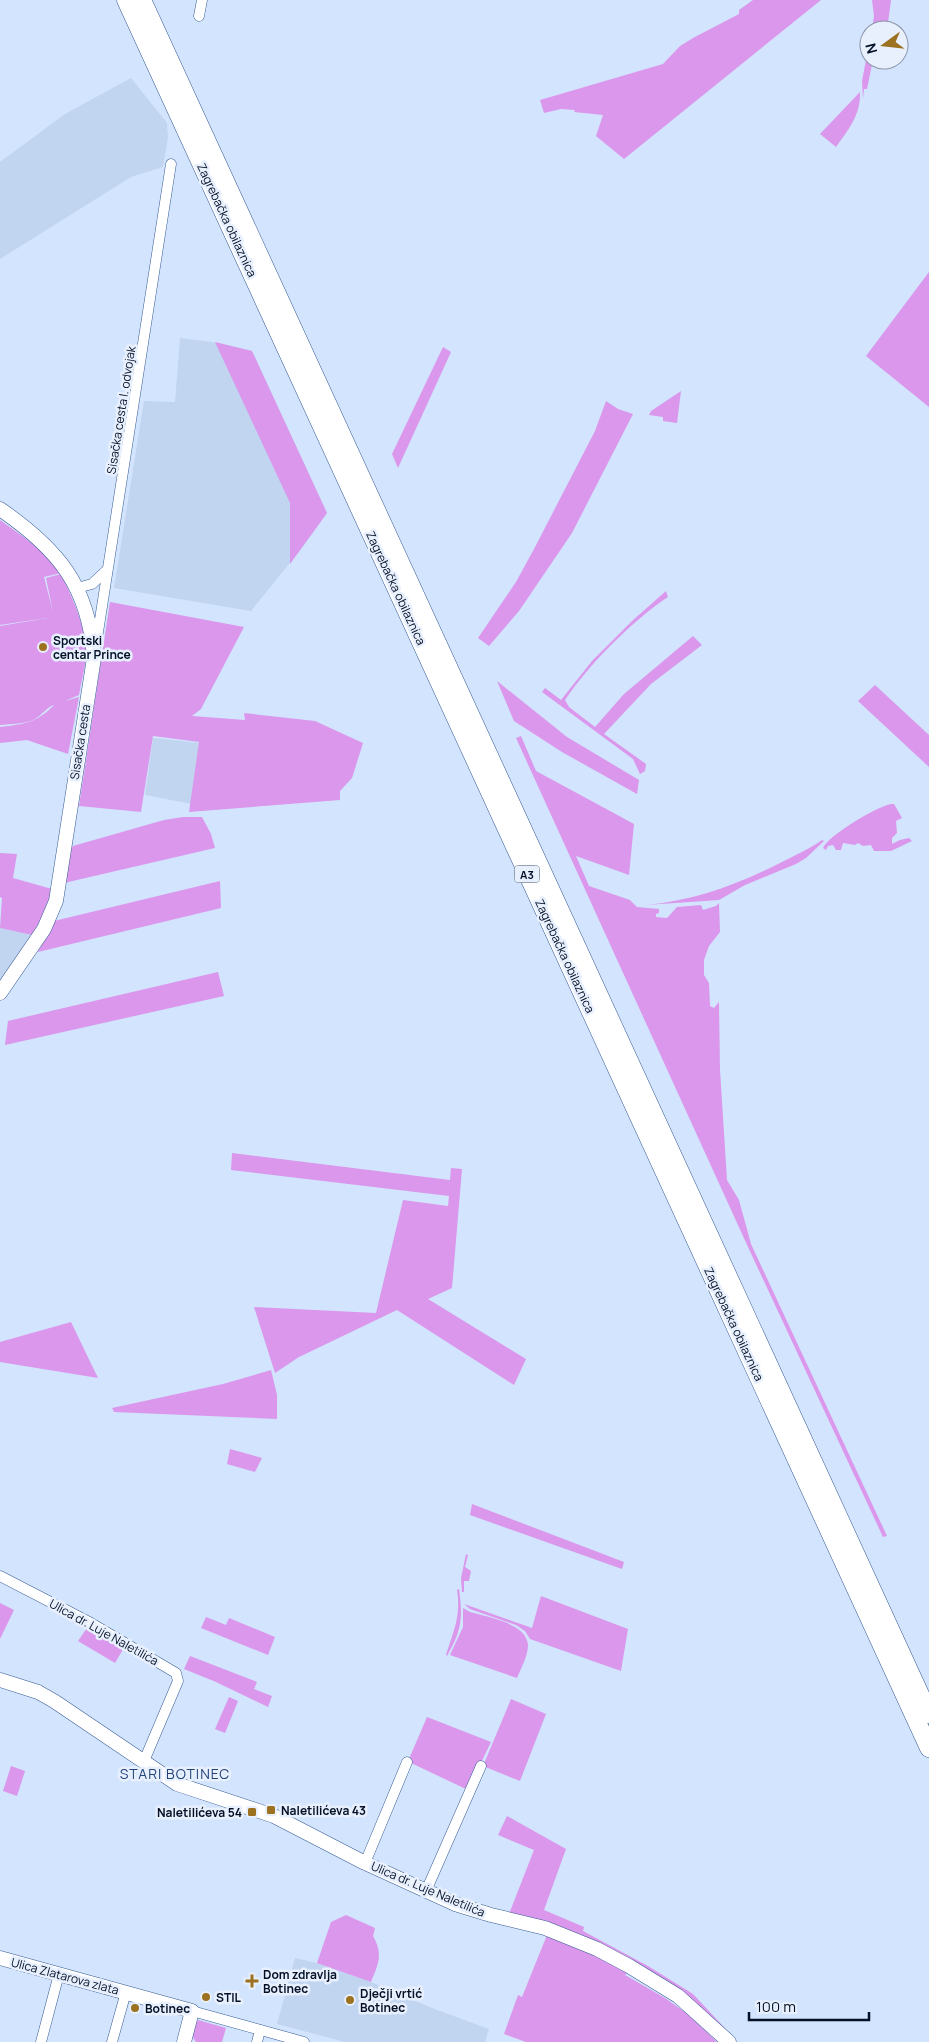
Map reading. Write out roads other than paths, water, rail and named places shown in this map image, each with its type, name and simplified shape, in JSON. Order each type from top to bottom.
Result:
[{"type":"highway","name":"Zagrebačka obilaznica","points":[[126,0],[929,1748]]},
{"type":"highway","name":"Zagrebačka obilaznica","points":[[142,0],[929,1714]]},
{"type":"street","points":[[199,16],[202,0]]},
{"type":"street","name":"Sisačka cesta I. odvojak","points":[[94,658],[170,164]]},
{"type":"street","name":"Sisačka cesta","points":[[0,509],[16,520],[61,562],[77,588],[86,612],[93,642],[94,658],[56,901],[44,930],[0,993]]},
{"type":"street","points":[[77,588],[92,584],[108,568]]},
{"type":"street","name":"Ulica dr. Luje Naletilića","points":[[0,1576],[91,1623],[176,1672],[178,1681],[144,1762]]},
{"type":"street","name":"Ulica dr. Luje Naletilića","points":[[0,1680],[38,1692],[54,1701],[177,1784],[274,1816],[365,1863],[426,1891],[474,1910],[546,1928],[597,1949],[630,1966],[678,1996],[729,2042]]},
{"type":"street","points":[[365,1863],[407,1762]]},
{"type":"street","points":[[426,1891],[481,1766]]},
{"type":"street","name":"Ulica Zlatarova zlata","points":[[0,1958],[304,2042]]},
{"type":"street","points":[[41,2042],[59,1974]]},
{"type":"street","points":[[112,2042],[126,1992]]},
{"type":"street","points":[[184,2042],[192,2010]]},
{"type":"street","points":[[257,2042],[260,2030]]},
{"type":"place","name":"Sportski centar Prince","points":[[43,647]]},
{"type":"place","name":"Naletilićeva 43","points":[[271,1810]]},
{"type":"place","name":"Naletilićeva 54","points":[[252,1812]]},
{"type":"place","name":"Dom zdravlja Botinec","points":[[252,1981]]},
{"type":"place","name":"STIL","points":[[206,1997]]},
{"type":"place","name":"Dječji vrtić Botinec","points":[[350,2000]]},
{"type":"place","name":"Botinec","points":[[135,2008]]},
{"type":"district","name":"STARI BOTINEC","points":[[175,1773]]}]
